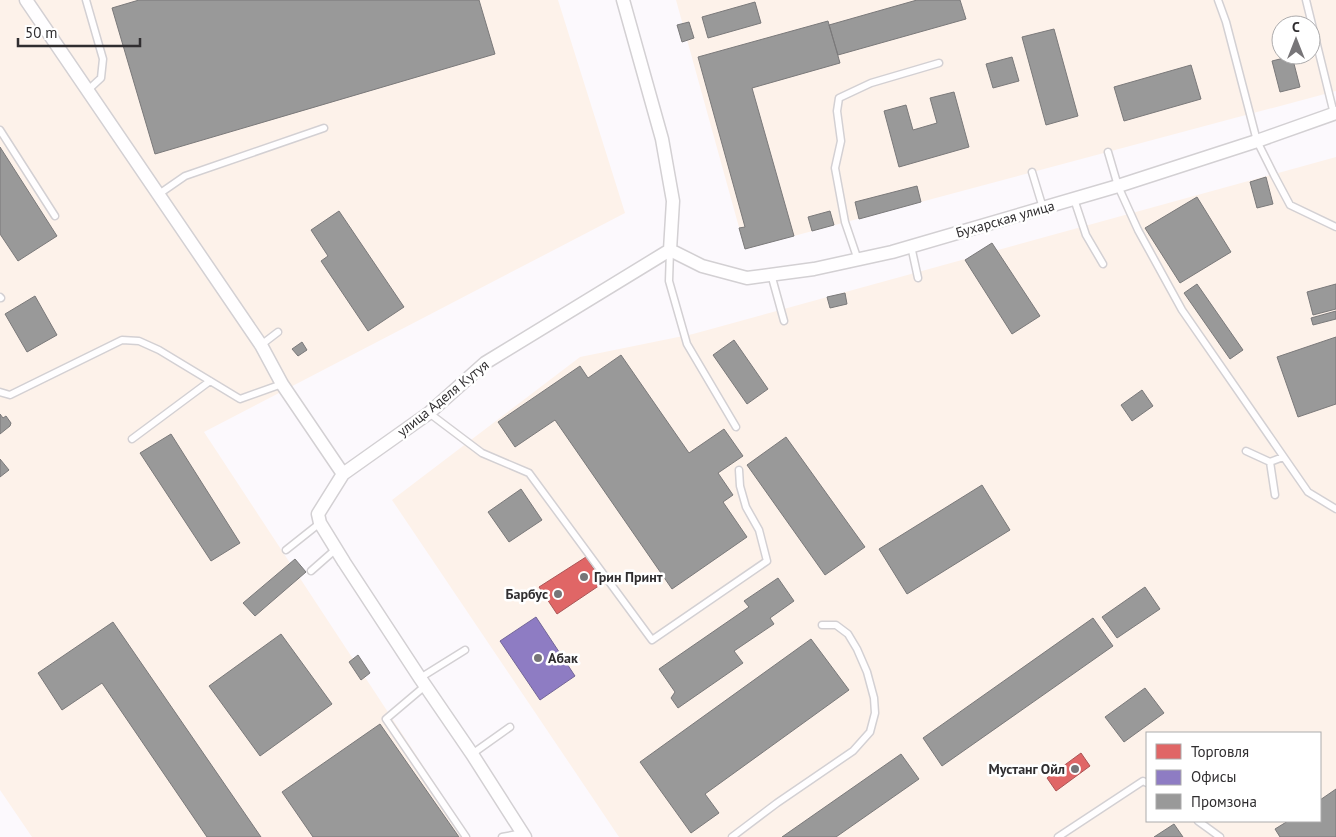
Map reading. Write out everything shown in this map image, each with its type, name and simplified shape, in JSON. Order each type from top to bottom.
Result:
[{"type":"street","points":[[26,0],[261,345],[282,384],[343,474]]},
{"type":"street","points":[[623,0],[665,157],[673,201],[670,250]]},
{"type":"street","name":"Бухарская улица","points":[[670,250],[702,266],[746,278],[814,269],[911,246],[1118,186],[1335,114]]},
{"type":"street","name":"улица Аделя Кутуя","points":[[320,524],[318,514],[343,474],[429,413],[485,362],[670,250]]},
{"type":"street","points":[[320,524],[524,835]]},
{"type":"lane","points":[[86,0],[103,59],[101,78],[88,90]]},
{"type":"lane","points":[[1218,0],[1226,22],[1256,141],[1290,205],[1336,227]]},
{"type":"lane","points":[[1306,0],[1335,114]]},
{"type":"lane","points":[[858,260],[845,222],[835,168],[841,140],[837,111],[839,98],[871,83],[939,63]]},
{"type":"lane","points":[[159,194],[185,176],[324,128]]},
{"type":"lane","points":[[0,130],[55,216]]},
{"type":"lane","points":[[1108,152],[1118,186],[1138,230],[1182,310],[1308,492],[1336,509]]},
{"type":"lane","points":[[1032,172],[1043,208]]},
{"type":"lane","points":[[1074,199],[1086,235],[1103,264]]},
{"type":"lane","points":[[911,246],[918,278]]},
{"type":"lane","points":[[670,250],[669,281],[687,344],[736,427]]},
{"type":"lane","points":[[771,274],[784,321]]},
{"type":"lane","points":[[261,345],[278,332]]},
{"type":"lane","points":[[0,392],[10,394],[122,340],[139,341],[160,350],[240,399],[282,384]]},
{"type":"lane","points":[[132,439],[210,381]]},
{"type":"lane","points":[[429,413],[482,453],[528,473],[652,640],[767,561],[760,530],[746,507],[740,486],[739,470]]},
{"type":"lane","points":[[1246,451],[1270,462],[1283,457]]},
{"type":"lane","points":[[1270,462],[1275,495]]},
{"type":"lane","points":[[286,550],[320,524]]},
{"type":"lane","points":[[311,571],[336,549]]},
{"type":"lane","points":[[732,837],[777,803],[853,751],[870,732],[875,713],[874,698],[858,649],[848,634],[836,625],[822,625]]},
{"type":"lane","points":[[465,650],[423,682],[386,719],[466,837]]},
{"type":"lane","points":[[472,754],[510,726]]},
{"type":"lane","points":[[1058,837],[1144,781],[1146,783]]},
{"type":"lane","points":[[1199,822],[1220,837]]},
{"type":"lane","points":[[502,837],[524,835]]},
{"type":"shaded area","points":[[0,0],[558,0],[625,213],[204,432],[470,837],[32,837],[0,790]]},
{"type":"shaded area","points":[[676,0],[1336,0],[1336,91],[745,249]]},
{"type":"shaded area","points":[[1336,157],[1336,837],[619,837],[392,500],[580,357],[693,334]]},
{"type":"building: Торговля","points":[[586,557],[603,583],[557,614],[539,587]]},
{"type":"building: Торговля","points":[[1081,753],[1090,766],[1056,791],[1047,778]]},
{"type":"building: Офисы","name":"Абак","points":[[536,617],[575,676],[540,700],[500,641]]},
{"type":"building: Промзона","points":[[139,0],[479,0],[495,54],[155,154],[112,8]]},
{"type":"building: Промзона","points":[[917,0],[960,0],[966,19],[838,55],[829,25]]},
{"type":"building: Промзона","points":[[755,2],[761,23],[708,38],[702,17]]},
{"type":"building: Промзона","points":[[828,21],[840,63],[752,88],[794,236],[745,249],[739,228],[745,227],[698,57]]},
{"type":"building: Промзона","points":[[689,22],[694,38],[682,42],[677,25]]},
{"type":"building: Промзона","points":[[1054,29],[1078,116],[1046,125],[1022,37]]},
{"type":"building: Промзона","points":[[1012,57],[1019,81],[993,88],[986,64]]},
{"type":"building: Промзона","points":[[1191,65],[1201,99],[1124,121],[1114,87]]},
{"type":"building: Промзона","points":[[1273,65],[1294,65],[1300,87],[1280,92]]},
{"type":"building: Промзона","points":[[954,92],[969,147],[899,167],[884,111],[906,105],[913,130],[937,123],[930,98]]},
{"type":"building: Промзона","points":[[0,147],[57,236],[18,261],[0,234]]},
{"type":"building: Промзона","points":[[1266,177],[1273,204],[1257,208],[1250,182]]},
{"type":"building: Промзона","points":[[917,186],[921,202],[859,219],[855,202]]},
{"type":"building: Промзона","points":[[1197,197],[1231,252],[1180,283],[1145,228]]},
{"type":"building: Промзона","points":[[339,211],[404,307],[368,331],[321,261],[328,256],[311,230]]},
{"type":"building: Промзона","points":[[830,211],[834,225],[812,231],[808,217]]},
{"type":"building: Промзона","points":[[992,243],[1040,316],[1012,334],[965,260]]},
{"type":"building: Промзона","points":[[1197,284],[1243,350],[1230,359],[1184,293]]},
{"type":"building: Промзона","points":[[1336,284],[1336,309],[1313,315],[1307,292]]},
{"type":"building: Промзона","points":[[845,293],[847,304],[830,308],[827,297]]},
{"type":"building: Промзона","points":[[35,296],[57,335],[27,352],[5,314]]},
{"type":"building: Промзона","points":[[1336,311],[1336,319],[1313,325],[1311,318]]},
{"type":"building: Промзона","points":[[1336,337],[1336,404],[1298,417],[1277,357]]},
{"type":"building: Промзона","points":[[734,340],[768,389],[747,404],[713,355]]},
{"type":"building: Промзона","points":[[302,342],[307,350],[298,356],[292,349]]},
{"type":"building: Промзона","points":[[621,355],[689,453],[724,429],[743,456],[718,473],[733,495],[723,502],[747,537],[672,589],[555,420],[515,447],[498,422],[580,366],[588,378]]},
{"type":"building: Промзона","points":[[1142,390],[1153,406],[1132,421],[1121,405]]},
{"type":"building: Промзона","points":[[0,414],[3,418],[6,416],[11,423],[0,434]]},
{"type":"building: Промзона","points":[[171,434],[240,543],[211,561],[140,453]]},
{"type":"building: Промзона","points":[[786,437],[865,547],[825,575],[747,465]]},
{"type":"building: Промзона","points":[[0,459],[9,470],[0,477]]},
{"type":"building: Промзона","points":[[982,485],[1010,530],[907,594],[879,549]]},
{"type":"building: Промзона","points":[[521,489],[542,520],[509,542],[488,512]]},
{"type":"building: Промзона","points":[[295,559],[306,572],[255,616],[243,603]]},
{"type":"building: Промзона","points":[[778,578],[794,601],[770,618],[774,624],[734,651],[743,663],[678,708],[671,698],[675,692],[659,669],[749,607],[744,601]]},
{"type":"building: Промзона","points":[[1145,587],[1160,609],[1117,638],[1102,617]]},
{"type":"building: Промзона","points":[[1093,618],[1113,646],[942,766],[923,738]]},
{"type":"building: Промзона","points":[[113,622],[261,837],[207,837],[102,683],[62,710],[38,673]]},
{"type":"building: Промзона","points":[[281,634],[332,704],[260,756],[209,686]]},
{"type":"building: Промзона","points":[[811,639],[849,690],[705,794],[719,813],[691,833],[640,762]]},
{"type":"building: Промзона","points":[[358,655],[370,673],[361,680],[349,662]]},
{"type":"building: Промзона","points":[[1145,688],[1164,713],[1124,742],[1105,717]]},
{"type":"building: Промзона","points":[[380,724],[459,837],[313,837],[282,792]]},
{"type":"building: Промзона","points":[[901,754],[919,779],[836,837],[782,837]]},
{"type":"building: Промзона","points":[[1336,789],[1336,837],[1280,837],[1275,829],[1286,822],[1321,822],[1321,799]]},
{"type":"building: Промзона","points":[[1174,824],[1183,837],[1154,837]]},
{"type":"place","name":"Грин Принт","points":[[584,577]]},
{"type":"place","name":"Барбус","points":[[558,594]]},
{"type":"place","name":"Абак","points":[[538,658]]},
{"type":"place","name":"Мустанг Ойл","points":[[1075,769]]}]
